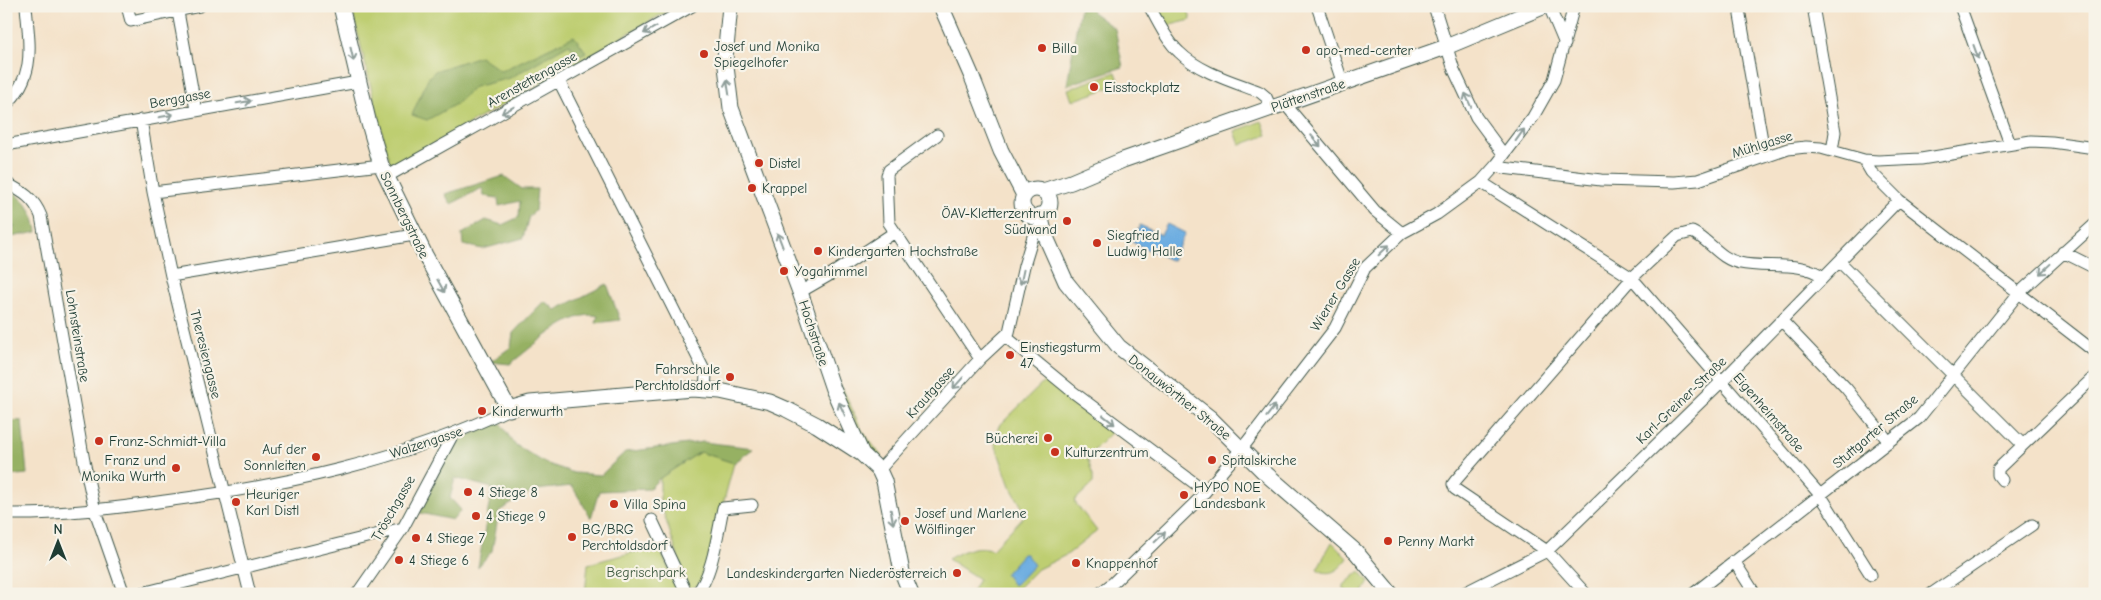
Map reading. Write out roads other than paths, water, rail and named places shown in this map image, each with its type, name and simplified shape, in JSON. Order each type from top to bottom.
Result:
[{"type":"main road","name":"Sonnbergstraße","points":[[342,6],[358,82],[383,171],[414,235],[509,409]]},
{"type":"main road","name":"Hochstraße","points":[[730,6],[725,58],[731,108],[800,292],[830,382],[862,454],[880,470]]},
{"type":"main road","points":[[941,6],[1006,162],[1038,194]]},
{"type":"main road","name":"Plättenstraße","points":[[1036,220],[1047,210],[1038,194],[1123,160],[1446,47],[1545,6]]},
{"type":"main road","name":"Donauwörther Straße","points":[[1038,194],[1022,206],[1036,220],[1045,234],[1063,276],[1075,295],[1119,347],[1210,418],[1265,473],[1356,552],[1391,594]]},
{"type":"main road","name":"Walzengasse","points":[[509,409],[530,403],[705,389],[770,402],[816,425],[862,454]]},
{"type":"main road","points":[[880,470],[891,508],[902,572],[911,594]]},
{"type":"street","points":[[6,104],[20,89],[30,60],[26,6]]},
{"type":"street","points":[[128,6],[131,21],[200,6]]},
{"type":"street","name":"Arenstettengasse","points":[[383,171],[559,81],[692,6]]},
{"type":"street","points":[[1149,6],[1172,46],[1180,54],[1204,68],[1260,92],[1278,106],[1375,211],[1402,233]]},
{"type":"street","points":[[1317,6],[1343,84]]},
{"type":"street","points":[[1434,6],[1446,47],[1476,117],[1501,160]]},
{"type":"street","points":[[1549,6],[1565,44]]},
{"type":"street","name":"Wiener Gasse","points":[[1099,594],[1114,582],[1205,491],[1241,449],[1335,328],[1366,268],[1402,233],[1437,214],[1481,182],[1501,160],[1533,117],[1554,80],[1574,6]]},
{"type":"street","points":[[1813,6],[1835,132],[1832,151]]},
{"type":"street","points":[[1960,6],[2010,144]]},
{"type":"street","points":[[178,12],[196,110]]},
{"type":"street","points":[[1740,15],[1764,157]]},
{"type":"street","points":[[559,81],[706,374],[705,389]]},
{"type":"street","name":"Berggasse","points":[[6,145],[358,82]]},
{"type":"street","name":"Theresiengasse","points":[[141,120],[153,192],[171,276],[194,361],[223,494],[250,594]]},
{"type":"street","points":[[937,135],[898,162],[887,175],[889,224],[980,359]]},
{"type":"street","name":"Mühlgasse","points":[[1501,160],[1503,168],[1601,180],[1674,182],[1698,180],[1764,157],[1798,148],[1814,147],[1864,160],[1878,161],[1921,159],[2031,141],[2095,148]]},
{"type":"street","points":[[1864,160],[1871,172],[1898,200],[2095,352]]},
{"type":"street","points":[[1878,161],[1882,182]]},
{"type":"street","points":[[153,192],[383,171]]},
{"type":"street","name":"Eigenheimstraße","points":[[1481,182],[1632,278],[1821,496],[1871,575]]},
{"type":"street","name":"Lohnsteinstraße","points":[[6,183],[24,192],[35,202],[42,216],[84,460],[95,511],[124,594]]},
{"type":"street","name":"Karl-Greiner-Straße","points":[[1462,594],[1547,551],[1782,321],[1898,200]]},
{"type":"street","points":[[1036,220],[1024,266],[1012,326],[1006,337],[1088,403],[1198,488],[1205,491]]},
{"type":"street","name":"Stuttgarter Straße","points":[[1692,594],[1821,496],[1919,418],[2018,294],[2095,224]]},
{"type":"street","points":[[800,292],[833,273],[895,232]]},
{"type":"street","points":[[1586,594],[1547,551],[1455,489],[1454,484],[1632,278],[1677,236],[1692,232],[1704,238],[1723,257],[1740,263],[1805,269],[1818,272],[1823,277]]},
{"type":"street","points":[[171,276],[414,235]]},
{"type":"street","points":[[2063,252],[2095,268]]},
{"type":"street","points":[[1840,262],[2023,445]]},
{"type":"street","points":[[1782,321],[1846,388],[1888,442]]},
{"type":"street","name":"Krautgasse","points":[[880,470],[980,359],[1006,337]]},
{"type":"street","points":[[2002,480],[1998,475],[1998,469],[2095,376]]},
{"type":"street","name":"Walzengasse","points":[[6,514],[95,511],[223,494],[335,471],[452,436],[509,409]]},
{"type":"street","name":"Tröschgasse","points":[[358,594],[402,528],[452,436]]},
{"type":"street","points":[[696,594],[706,575],[723,508],[752,505]]},
{"type":"street","points":[[652,520],[687,594]]},
{"type":"street","points":[[1931,594],[2032,525]]},
{"type":"street","points":[[138,594],[402,528]]},
{"type":"street","points":[[1734,561],[1755,594]]},
{"type":"water","points":[[1167,224],[1185,233],[1172,261],[1132,242],[1140,225],[1161,235]]},
{"type":"water","points":[[1023,554],[1026,554],[1034,565],[1013,585],[1005,574]]},
{"type":"place","name":"Billa","points":[[1042,48]]},
{"type":"place","name":"apo-med-center","points":[[1306,50]]},
{"type":"place","name":"Josef und Monika Spiegelhofer","points":[[704,54]]},
{"type":"place","name":"Eisstockplatz","points":[[1094,87]]},
{"type":"place","name":"Distel","points":[[759,163]]},
{"type":"place","name":"Krappel","points":[[752,188]]},
{"type":"place","name":"ÖAV-Kletterzentrum Südwand","points":[[1067,221]]},
{"type":"place","name":"Siegfried Ludwig Halle","points":[[1097,243]]},
{"type":"place","name":"Kindergarten Hochstraße","points":[[818,251]]},
{"type":"place","name":"Yogahimmel","points":[[784,271]]},
{"type":"place","name":"Einstiegsturm 47","points":[[1010,355]]},
{"type":"place","name":"Fahrschule Perchtoldsdorf","points":[[730,377]]},
{"type":"place","name":"Kinderwurth","points":[[482,411]]},
{"type":"place","name":"Bücherei","points":[[1048,438]]},
{"type":"place","name":"Franz-Schmidt-Villa","points":[[99,441]]},
{"type":"place","name":"Kulturzentrum","points":[[1055,452]]},
{"type":"place","name":"Auf der Sonnleiten","points":[[316,457]]},
{"type":"place","name":"Spitalskirche","points":[[1212,460]]},
{"type":"place","name":"Franz und Monika Wurth","points":[[176,468]]},
{"type":"place","name":"4 Stiege 8","points":[[468,492]]},
{"type":"place","name":"HYPO NOE Landesbank","points":[[1184,495]]},
{"type":"place","name":"Heuriger Karl Distl","points":[[236,502]]},
{"type":"place","name":"Villa Spina","points":[[614,504]]},
{"type":"place","name":"4 Stiege 9","points":[[476,516]]},
{"type":"place","name":"Josef und Marlene Wölflinger","points":[[905,521]]},
{"type":"place","name":"BG/BRG Perchtoldsdorf","points":[[572,537]]},
{"type":"place","name":"4 Stiege 7","points":[[416,538]]},
{"type":"place","name":"Penny Markt","points":[[1388,541]]},
{"type":"place","name":"4 Stiege 6","points":[[399,560]]},
{"type":"place","name":"Knappenhof","points":[[1076,563]]},
{"type":"place","name":"Landeskindergarten Niederösterreich","points":[[957,573]]},
{"type":"park label","name":"Begrischpark","points":[[646,572]]}]
